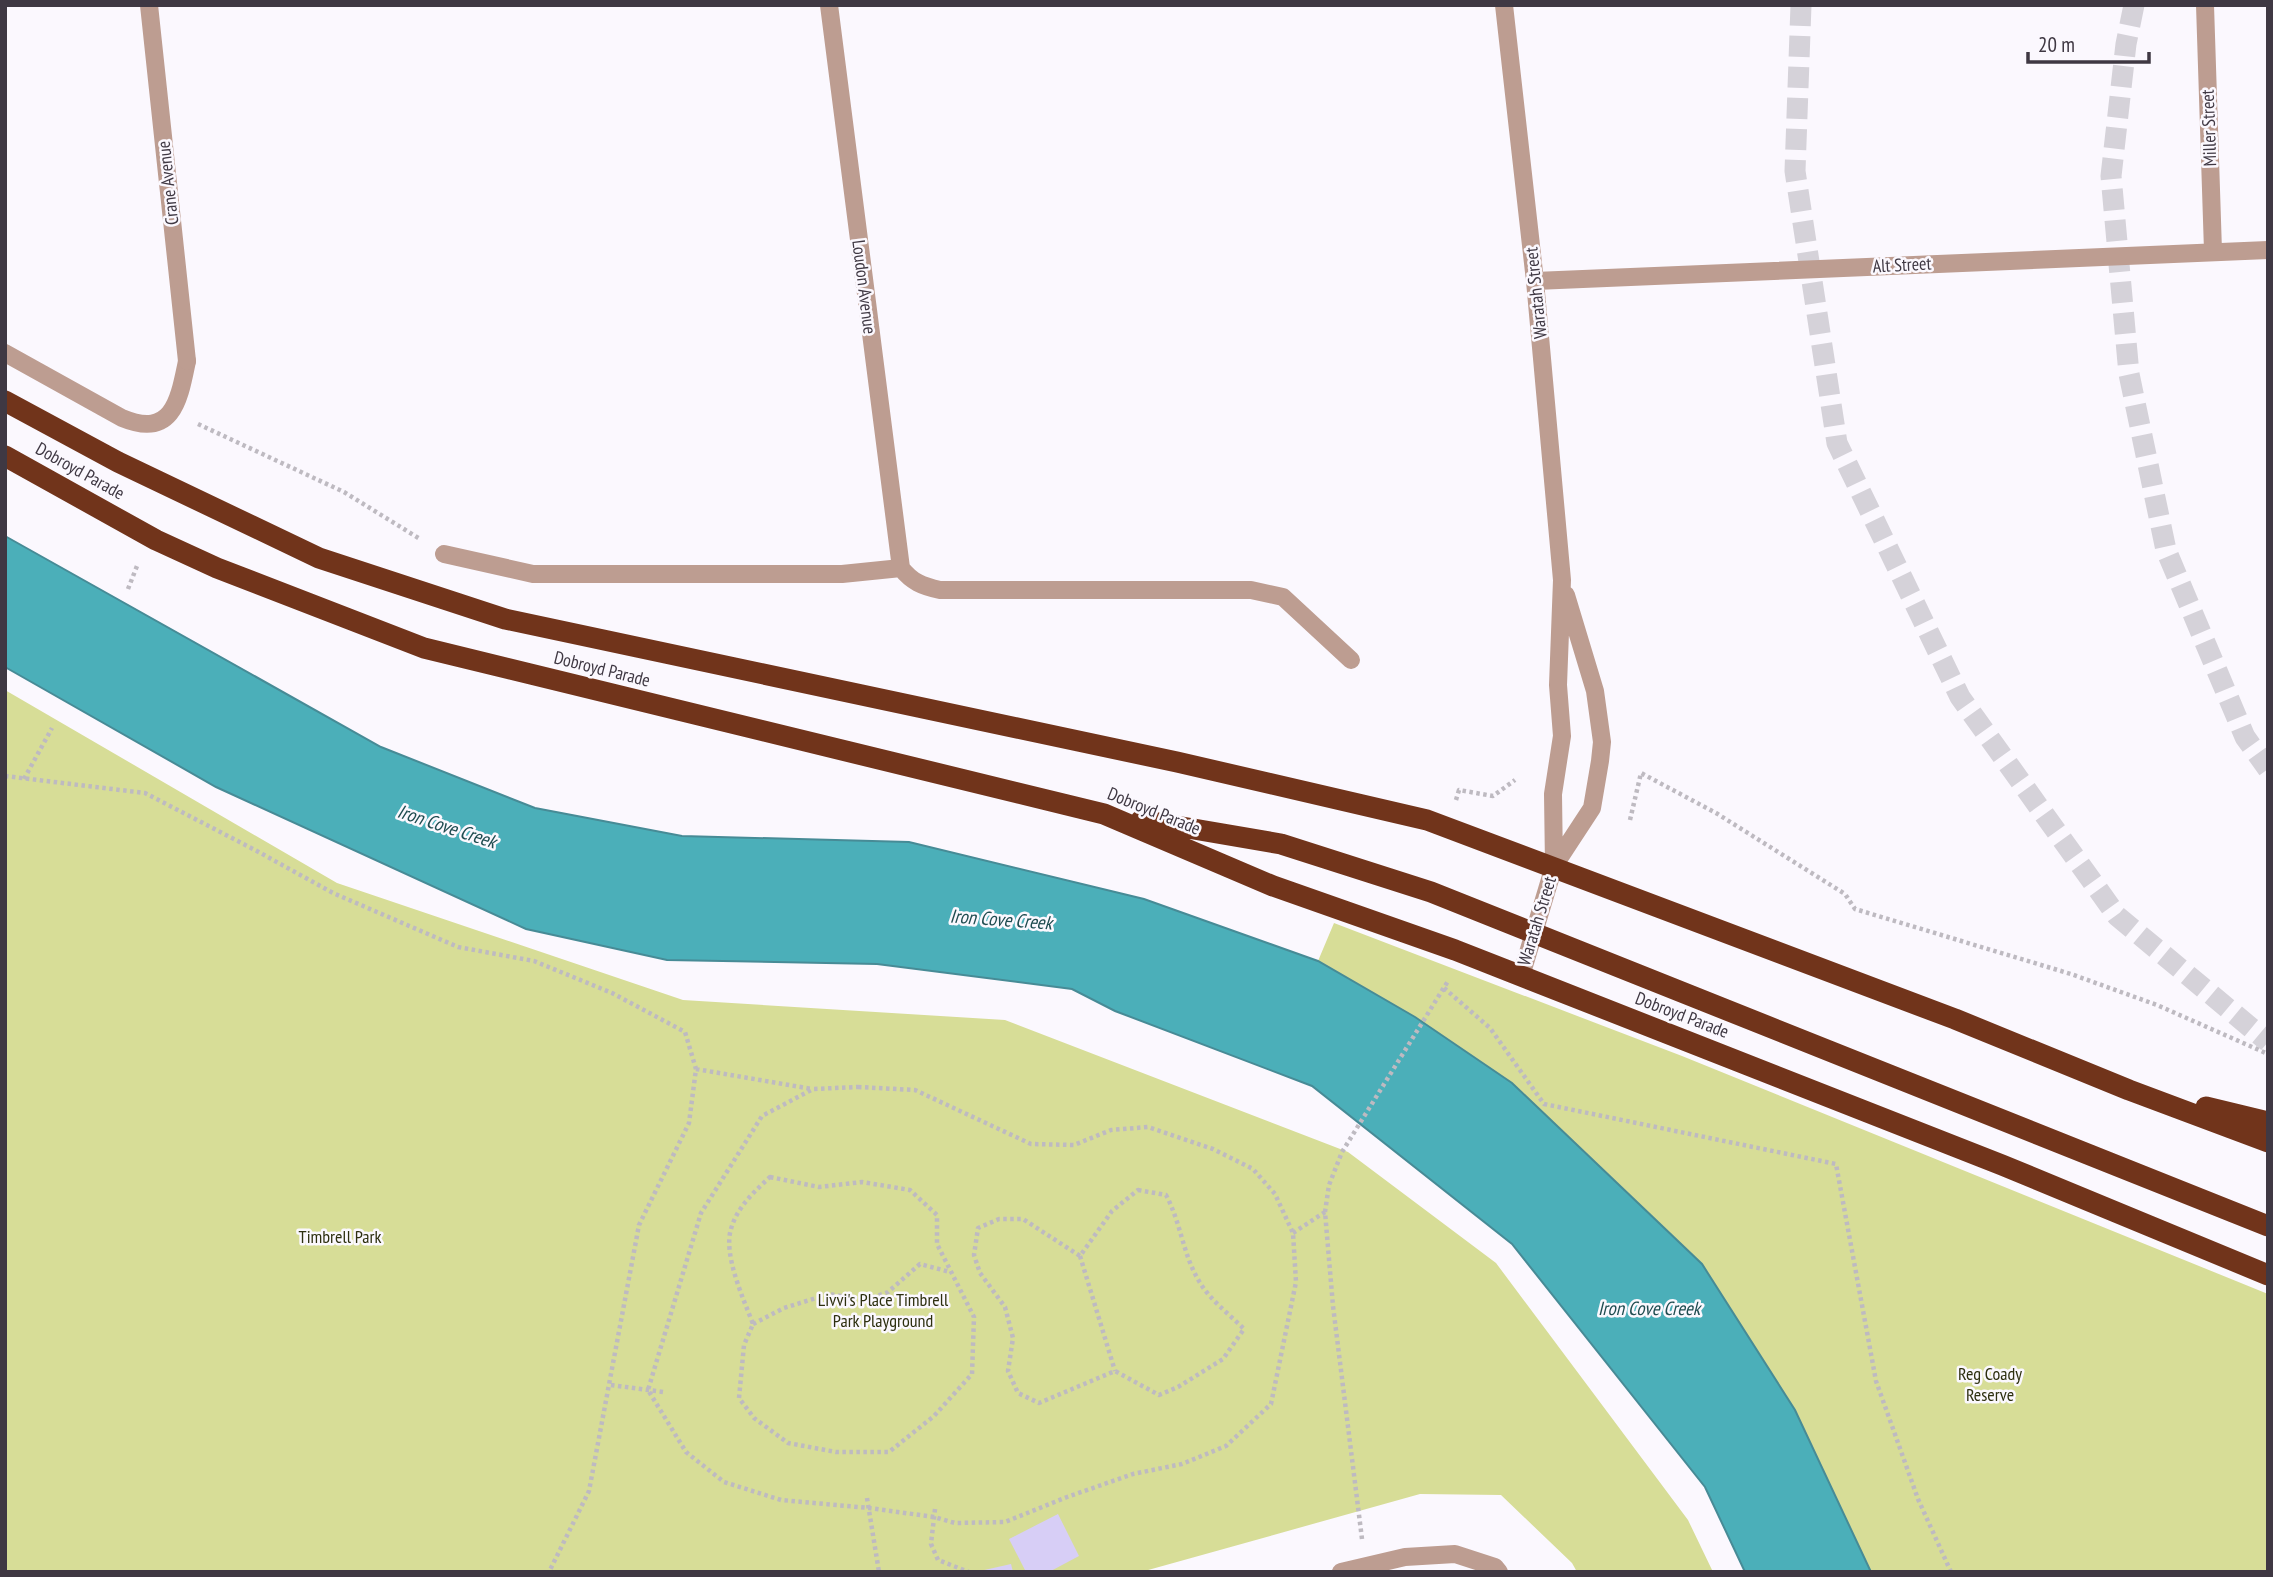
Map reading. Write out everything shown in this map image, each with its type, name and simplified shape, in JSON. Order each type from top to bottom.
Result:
[{"type":"highway","name":"Dobroyd Parade","points":[[5,401],[118,462],[319,558],[505,619],[1177,762],[1427,820],[1955,1019],[2129,1090],[2268,1142]]},
{"type":"highway","name":"Dobroyd Parade","points":[[5,456],[156,540],[424,648],[1104,814],[1273,886],[1521,976],[2003,1165],[2268,1275]]},
{"type":"highway","points":[[1104,814],[1281,844],[1431,892],[2268,1226]]},
{"type":"highway","points":[[2129,1090],[2268,1122]]},
{"type":"street","name":"Crane Avenue","points":[[149,5],[187,360],[180,397],[172,412]]},
{"type":"street","name":"Loudon Avenue","points":[[829,5],[901,568]]},
{"type":"street","name":"Waratah Street","points":[[1504,5],[1535,281],[1562,580],[1558,685],[1562,736],[1553,794],[1554,866]]},
{"type":"street","name":"Miller Street","points":[[2205,5],[2213,251]]},
{"type":"street","name":"Alt Street","points":[[1535,281],[2268,250]]},
{"type":"street","points":[[5,353],[138,425],[157,422],[172,412]]},
{"type":"street","points":[[444,554],[533,574],[842,574],[901,568],[907,577],[918,584],[940,590],[1251,590],[1283,597],[1351,660]]},
{"type":"street","name":"Waratah Street","points":[[1521,976],[1554,866],[1592,808],[1602,742],[1595,691],[1562,580]]},
{"type":"street","points":[[1341,1572],[1362,1570],[1405,1557],[1455,1554],[1495,1567],[1499,1572]]},
{"type":"path","points":[[172,412],[344,492],[444,554]]},
{"type":"path","points":[[128,589],[139,562]]},
{"type":"path","points":[[24,779],[52,728]]},
{"type":"path","points":[[1630,820],[1642,773],[1716,813],[1845,894],[1855,909],[2071,974],[2157,1005],[2268,1054]]},
{"type":"path","points":[[5,776],[145,793],[333,894],[458,947],[534,961],[612,993],[685,1032],[696,1069],[689,1122],[639,1225],[589,1491],[549,1572]]},
{"type":"path","points":[[1362,1570],[1363,1531],[1333,1306],[1325,1212],[1329,1185],[1342,1152],[1444,988],[1490,1028],[1544,1104],[1836,1164],[1876,1381],[1918,1499],[1951,1572]]},
{"type":"path","points":[[696,1069],[813,1089],[859,1087],[915,1090],[1031,1144],[1074,1145],[1111,1130],[1148,1127],[1213,1149],[1253,1170],[1275,1194],[1293,1233],[1296,1282],[1271,1404],[1226,1446],[1182,1464],[1133,1474],[1005,1522],[956,1523],[934,1517],[869,1508],[781,1500],[724,1482],[686,1452],[648,1390],[701,1213],[762,1116],[813,1089]]},
{"type":"path","points":[[753,1324],[732,1265],[730,1230],[748,1197],[770,1177],[820,1187],[863,1182],[910,1190],[937,1216],[937,1244],[974,1317],[972,1374],[934,1416],[889,1452],[836,1452],[788,1443],[754,1418],[739,1398],[744,1345],[753,1324],[784,1308],[829,1294],[866,1300],[888,1292],[920,1264],[951,1272]]},
{"type":"path","points":[[1080,1256],[1112,1212],[1138,1190],[1166,1195],[1177,1216],[1185,1249],[1199,1282],[1244,1329],[1223,1359],[1178,1387],[1159,1395],[1115,1371],[1080,1256],[1023,1219],[999,1219],[978,1228],[974,1255],[980,1273],[1005,1307],[1013,1338],[1008,1371],[1018,1393],[1039,1403],[1115,1371]]},
{"type":"path","points":[[1293,1233],[1325,1212]]},
{"type":"path","points":[[611,1385],[663,1392]]},
{"type":"path","points":[[867,1498],[879,1572]]},
{"type":"path","points":[[935,1509],[931,1544],[938,1560],[969,1572]]},
{"type":"green space","name":"Timbrell Park","points":[[5,690],[337,883],[683,1000],[1005,1020],[1348,1152],[1496,1263],[1688,1520],[1713,1572],[1577,1572],[1572,1563],[1501,1495],[1420,1494],[1141,1572],[5,1572]]},
{"type":"green space","name":"Reg Coady Reserve","points":[[1334,923],[1682,1056],[2268,1294],[2268,1572],[1871,1572],[1795,1410],[1702,1264],[1512,1083],[1415,1017],[1318,961]]},
{"type":"water","name":"Iron Cove Creek","points":[[5,536],[381,747],[535,808],[682,836],[909,842],[1144,899],[1318,961],[1415,1017],[1512,1083],[1702,1264],[1795,1410],[1871,1572],[1745,1572],[1705,1487],[1512,1244],[1312,1086],[1115,1011],[1072,989],[877,964],[667,960],[526,929],[216,787],[5,667]]},
{"type":"building","points":[[1058,1514],[1079,1556],[1049,1572],[1026,1572],[1009,1539]]},
{"type":"building","points":[[1011,1564],[1013,1572],[980,1571]]},
{"type":"tunnel","points":[[1801,5],[1795,171],[1837,443],[1960,697],[2117,916],[2268,1042]]},
{"type":"tunnel","points":[[2134,5],[2126,44],[2111,176],[2129,374],[2166,550],[2245,737],[2268,769]]},
{"type":"park label","name":"Livvi's Place Timbrell Park Playground","points":[[883,1310]]}]
